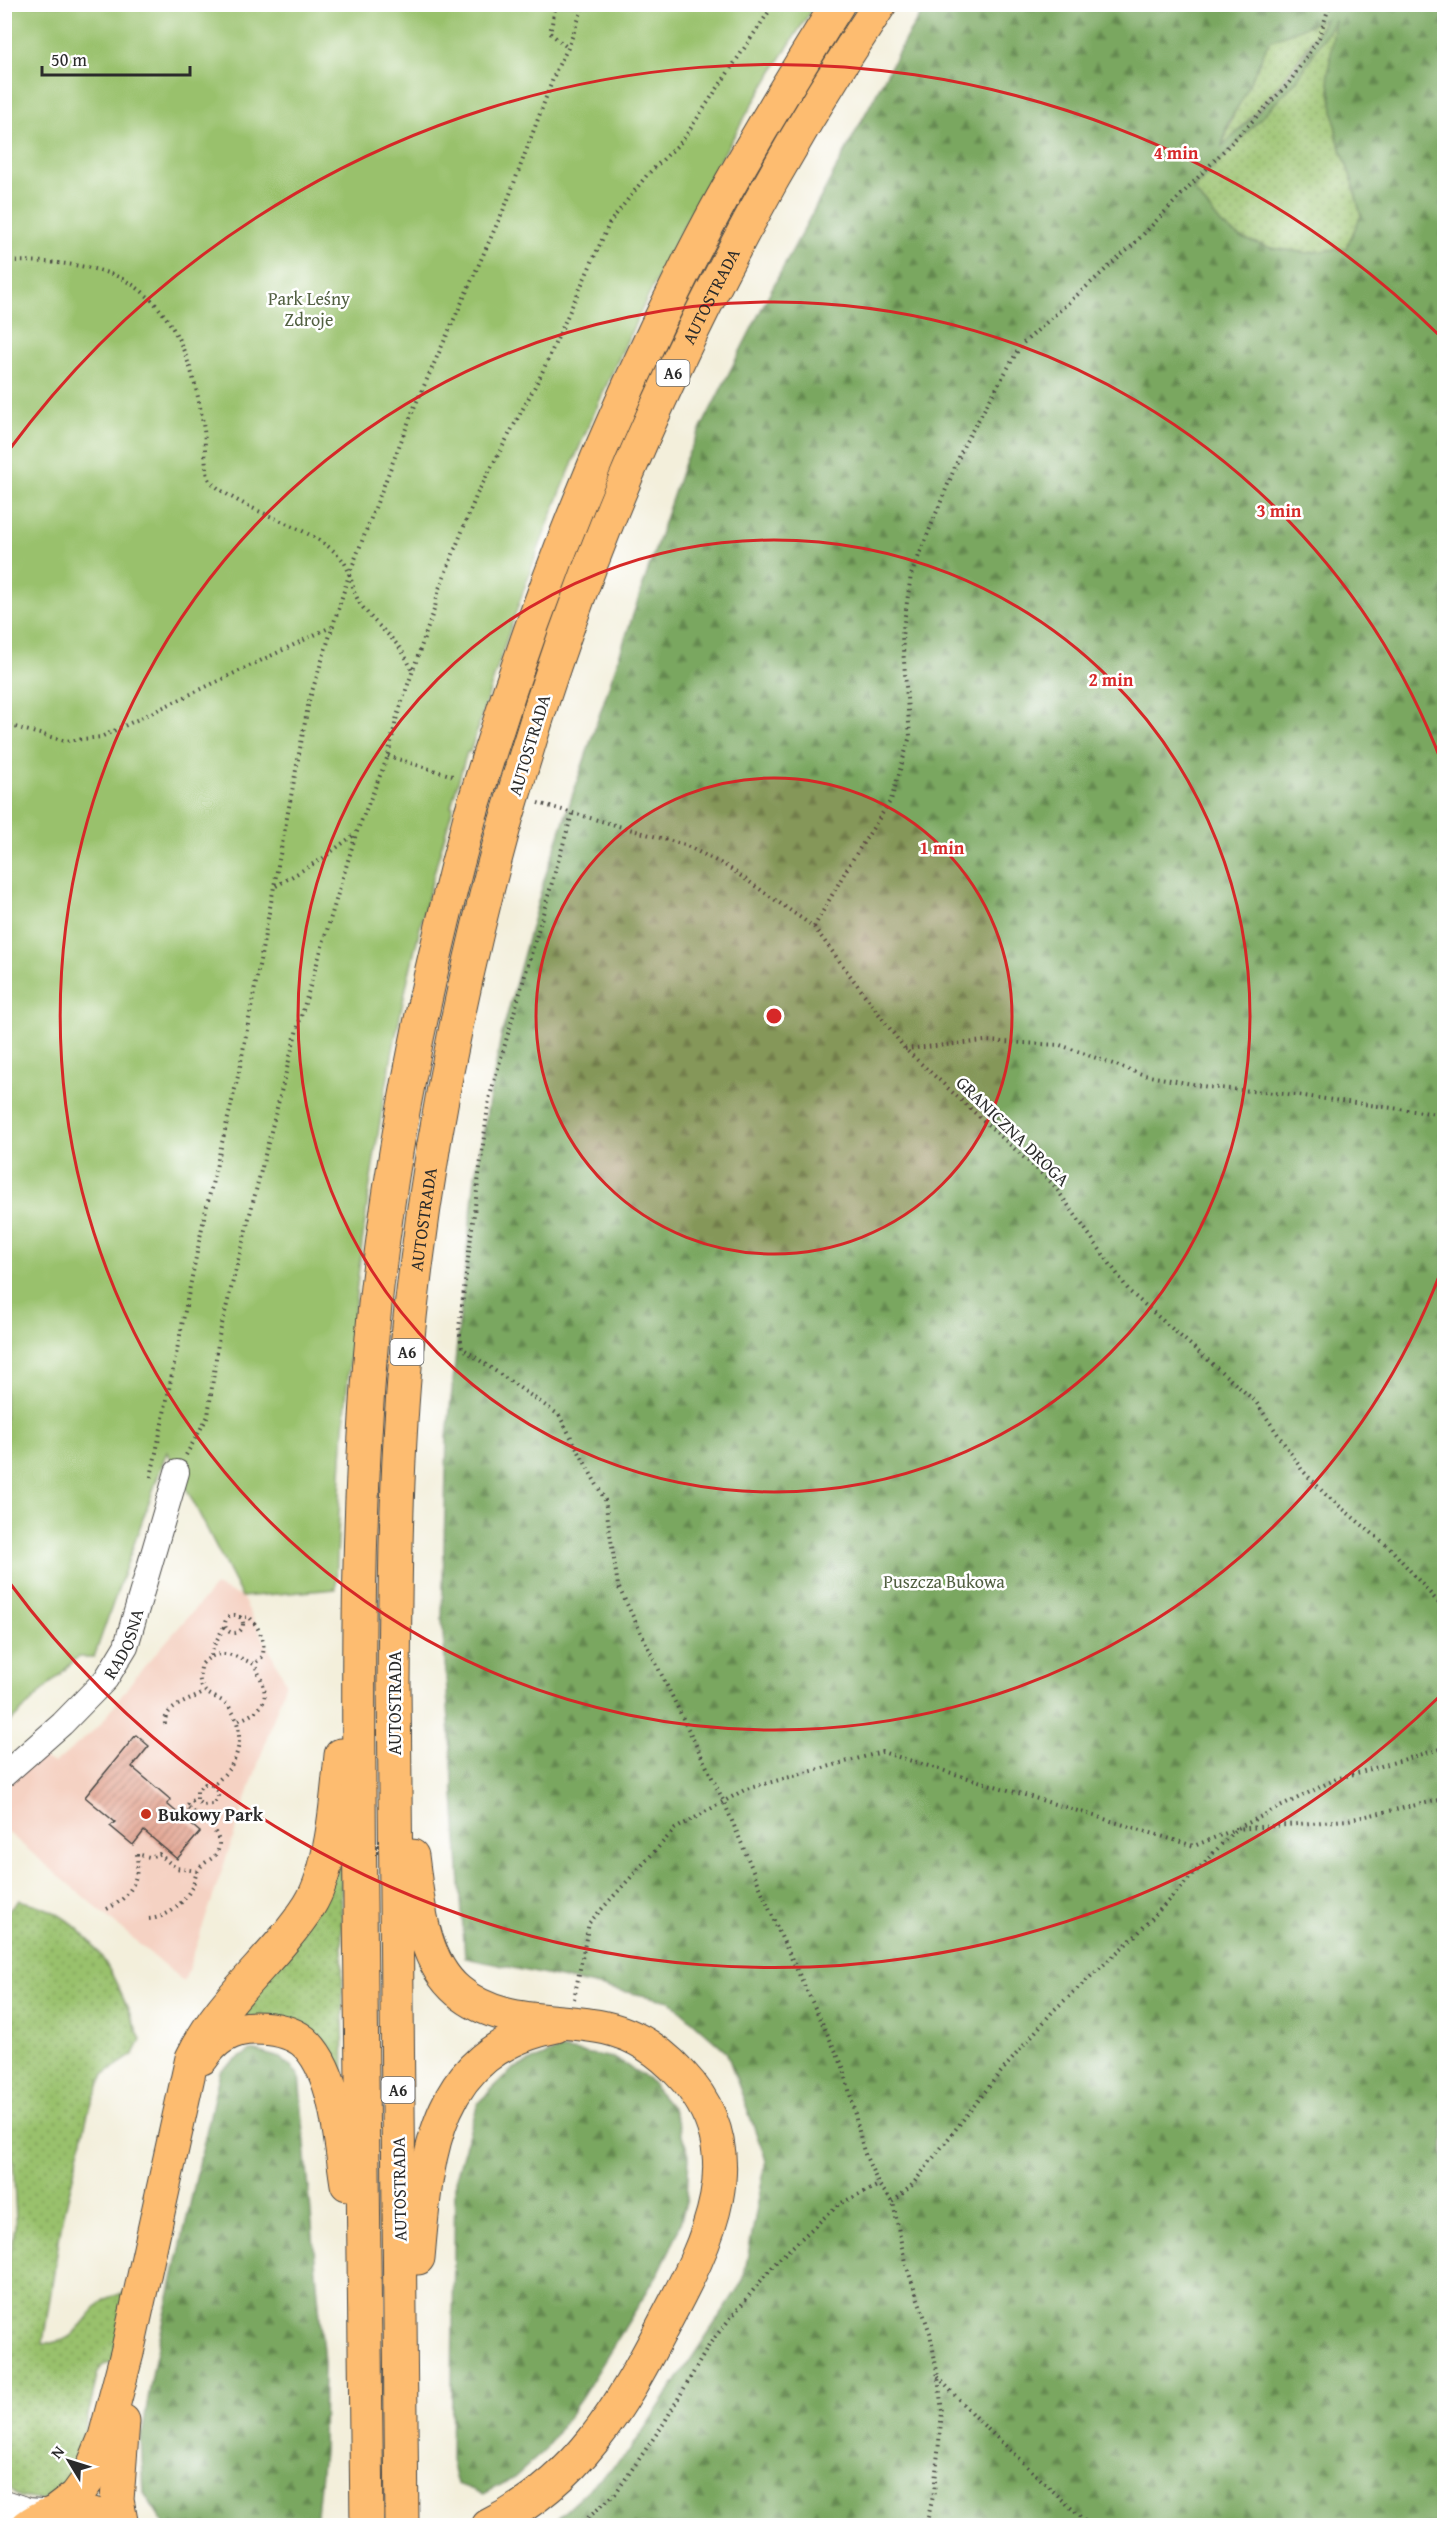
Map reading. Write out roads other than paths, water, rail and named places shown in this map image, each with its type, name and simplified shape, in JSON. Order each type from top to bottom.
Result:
[{"type":"highway","name":"AUTOSTRADA","points":[[367,2526],[359,1761],[359,1585],[364,1445],[369,1374],[389,1199],[421,1017],[471,813],[546,585],[584,486],[641,357],[721,200],[773,108],[838,4]]},
{"type":"highway","name":"AUTOSTRADA","points":[[402,2526],[394,1739],[397,1510],[412,1299],[433,1148],[457,1021],[486,894],[522,767],[553,669],[598,548],[667,386],[724,270],[822,96],[880,4]]},
{"type":"highway","points":[[45,2516],[76,2496],[92,2472],[105,2437],[127,2353],[192,2058],[210,2026],[299,1919],[309,1905],[321,1878],[337,1792],[359,1585]]},
{"type":"highway","points":[[394,1739],[422,1915],[438,1967],[459,1992],[480,2004],[526,2019],[606,2028],[642,2041],[663,2056],[684,2076],[704,2106],[717,2140],[720,2168],[717,2197],[706,2238],[636,2376],[605,2426],[586,2450],[544,2491],[488,2526]]},
{"type":"highway","points":[[401,2442],[427,2165],[436,2129],[456,2090],[470,2071],[481,2061],[516,2038],[569,2023]]},
{"type":"highway","points":[[184,2088],[196,2065],[212,2045],[225,2035],[237,2030],[261,2028],[277,2030],[296,2037],[312,2051],[332,2097],[364,2286]]},
{"type":"highway","points":[[120,2526],[117,2484],[127,2353]]},
{"type":"main road","points":[[45,2516],[73,2510],[91,2512],[120,2526]]},
{"type":"street","name":"RADOSNA","points":[[4,1775],[62,1724],[106,1679],[126,1646],[177,1472]]},
{"type":"street","points":[[4,2502],[45,2516]]},
{"type":"place","name":"Bukowy Park","points":[[146,1814]]},
{"type":"park label","name":"Park Leśny Zdroje","points":[[309,308]]},
{"type":"park label","name":"Puszcza Bukowa","points":[[944,1581]]}]
